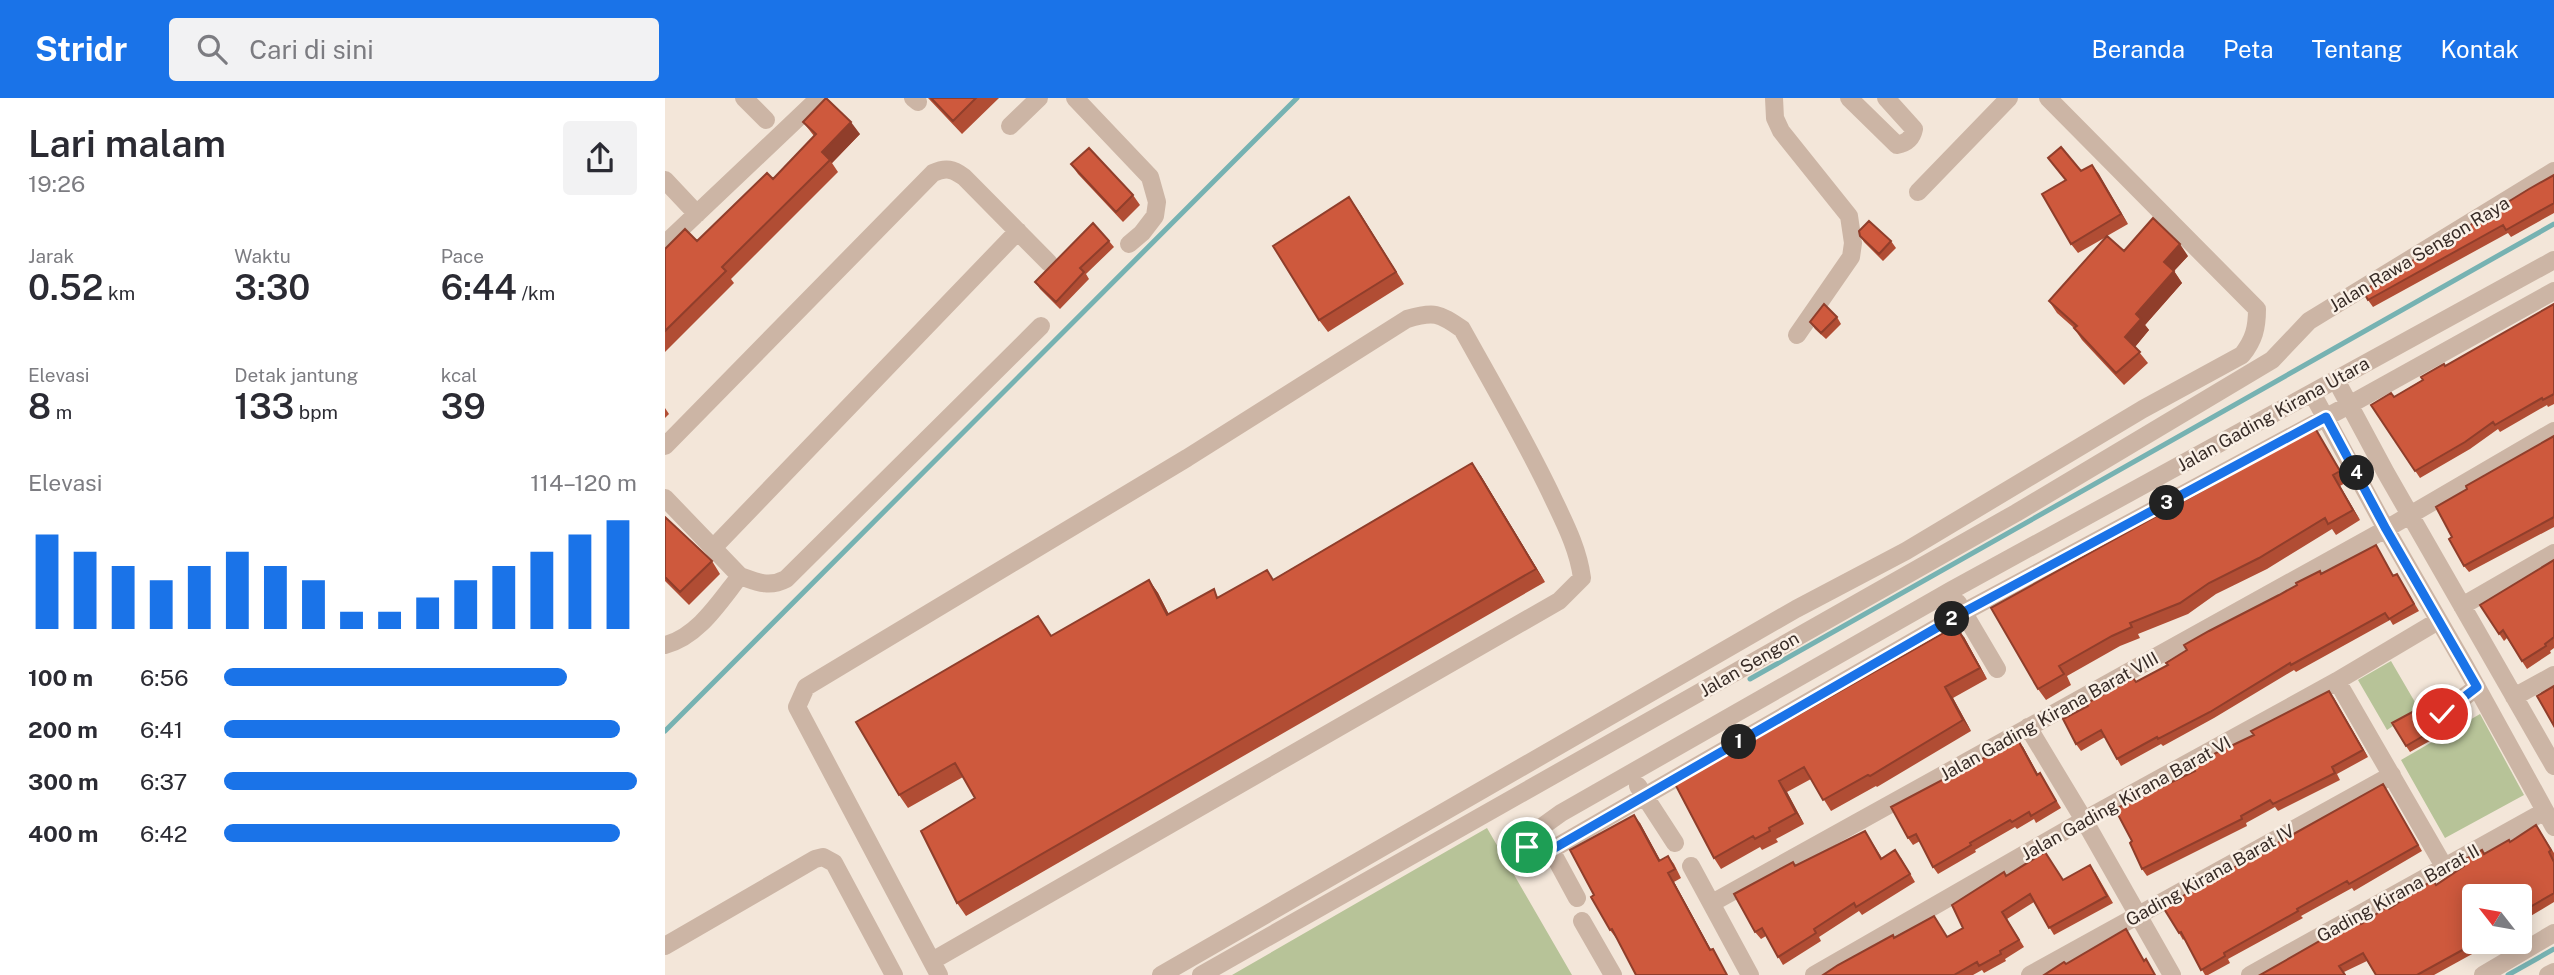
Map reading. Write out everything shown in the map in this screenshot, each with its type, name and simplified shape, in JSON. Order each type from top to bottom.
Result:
[{"type":"street","points":[[744,98],[767,120]]},
{"type":"street","points":[[665,244],[819,98]]},
{"type":"street","points":[[1010,126],[1039,98]]},
{"type":"street","points":[[1075,98],[1150,177],[1157,202],[1155,216],[1129,244]]},
{"type":"street","points":[[1774,98],[1775,118],[1781,131],[1849,216],[1853,243],[1851,257],[1797,335]]},
{"type":"street","points":[[1850,98],[1897,145],[1905,144],[1912,137],[1914,129],[1886,98]]},
{"type":"street","points":[[1918,192],[2009,98]]},
{"type":"street","points":[[1161,975],[1796,609],[1906,551],[2143,409],[2242,355],[2256,330],[2257,309],[2048,98]]},
{"type":"street","points":[[665,446],[933,173],[946,169],[964,177],[1049,263]]},
{"type":"street","name":"Jalan Rawa Sengon Raya","points":[[2289,343],[2309,321],[2554,171]]},
{"type":"street","points":[[665,180],[697,214]]},
{"type":"street","points":[[713,548],[1018,231]]},
{"type":"street","name":"Jalan Gading Kirana Utara","points":[[2554,260],[1952,590],[1545,823],[1536,831],[1527,847],[1531,852],[1537,853],[1551,850],[1964,612],[2349,405],[2554,291]]},
{"type":"street","points":[[1428,313],[1443,316],[1462,329],[1532,456],[1564,522],[1579,560],[1581,578],[1559,601],[936,968],[797,707],[806,687],[1187,458],[1407,318],[1428,313]]},
{"type":"street","points":[[665,498],[740,576],[776,584],[786,579],[1041,326]]},
{"type":"street","name":"Jalan Sengon","points":[[1201,975],[2016,513],[2272,360],[2289,343]]},
{"type":"street","points":[[2336,380],[2386,474],[2554,766]]},
{"type":"street","points":[[2312,393],[2554,827]]},
{"type":"street","name":"Jalan Gading Kirana Barat VIII","points":[[1712,903],[2386,529],[2554,431]]},
{"type":"street","points":[[2462,606],[2554,553]]},
{"type":"street","points":[[665,645],[674,643],[694,629],[712,612],[740,576]]},
{"type":"street","points":[[1952,590],[1997,669]]},
{"type":"street","name":"Jalan Gading Kirana Barat VI","points":[[1814,975],[2084,820],[2337,681],[2438,621]]},
{"type":"street","points":[[2464,664],[2488,651]]},
{"type":"street","points":[[2514,697],[2554,675]]},
{"type":"street","points":[[2337,681],[2445,868]]},
{"type":"street","points":[[2442,714],[2477,687]]},
{"type":"street","points":[[2028,727],[2172,975]]},
{"type":"street","points":[[1631,774],[1675,843]]},
{"type":"street","name":"Gading Kirana Barat IV","points":[[2030,975],[2392,775]]},
{"type":"street","name":"Gading Kirana Barat II","points":[[2250,975],[2545,811]]},
{"type":"street","points":[[1551,850],[1577,898]]},
{"type":"street","points":[[665,946],[815,859],[823,857],[834,863],[894,975]]},
{"type":"street","points":[[1692,866],[1750,975]]},
{"type":"street","points":[[1582,921],[1613,975]]},
{"type":"street","points":[[2483,975],[2554,933]]},
{"type":"street","points":[[2549,975],[2554,972]]},
{"type":"green space","points":[[2391,661],[2419,709],[2387,730],[2358,680]]},
{"type":"green space","points":[[2480,714],[2524,795],[2445,838],[2401,760]]},
{"type":"green space","points":[[1487,828],[1572,975],[1232,975]]},
{"type":"building","points":[[826,98],[851,122],[822,152],[830,160],[722,267],[726,271],[665,331],[665,249],[685,229],[697,241],[767,173],[773,179],[816,134],[803,122]]},
{"type":"building","points":[[931,98],[976,98],[953,121]]},
{"type":"building","points":[[2061,147],[2081,171],[2092,165],[2121,214],[2071,244],[2042,194],[2066,180],[2048,158]]},
{"type":"building","points":[[1089,148],[1133,195],[1116,212],[1071,164]]},
{"type":"building","points":[[2554,175],[2554,203],[2506,230],[2503,225],[2368,300],[2363,291]]},
{"type":"building","points":[[1349,197],[1396,272],[1319,320],[1273,246]]},
{"type":"building","points":[[2153,218],[2180,244],[2164,262],[2174,271],[2136,314],[2141,319],[2125,337],[2140,352],[2116,373],[2074,328],[2077,326],[2049,301],[2107,236],[2124,251]]},
{"type":"building","points":[[1869,221],[1891,241],[1879,254],[1860,236],[1859,231]]},
{"type":"building","points":[[1093,223],[1109,241],[1080,268],[1084,272],[1056,302],[1035,282]]},
{"type":"building","points":[[1824,304],[1837,317],[1821,333],[1810,322]]},
{"type":"building","points":[[2554,304],[2554,394],[2495,425],[2493,422],[2415,471],[2371,405],[2391,393],[2394,397],[2423,380],[2421,377]]},
{"type":"building","points":[[2315,428],[2340,471],[2333,475],[2353,510],[2328,524],[2325,518],[2259,558],[2209,583],[2180,603],[2130,623],[2132,627],[2059,666],[2064,674],[2038,689],[1991,608]]},
{"type":"building","points":[[2554,436],[2554,517],[2464,566],[2436,507],[2467,489],[2466,486]]},
{"type":"building","points":[[1472,463],[1536,569],[957,903],[921,831],[975,798],[955,763],[899,795],[856,722],[1038,616],[1051,636],[1149,580],[1167,615],[1214,589],[1217,598],[1267,570],[1273,580]]},
{"type":"building","points":[[665,517],[712,561],[680,592],[665,577]]},
{"type":"building","points":[[2376,545],[2393,576],[2397,574],[2414,604],[2389,619],[2385,613],[2291,665],[2290,663],[2210,712],[2117,759],[2101,730],[2076,744],[2063,719],[2088,706],[2087,703],[2133,678],[2136,682],[2168,665],[2166,663],[2187,650],[2184,645],[2279,595],[2297,585],[2296,583],[2320,571],[2321,574]]},
{"type":"building","points":[[2554,560],[2554,637],[2546,646],[2522,661],[2503,630],[2499,634],[2480,605]]},
{"type":"building","points":[[1956,626],[1980,668],[1945,687],[1963,720],[1870,776],[1823,800],[1804,767],[1779,781],[1796,813],[1769,828],[1770,831],[1755,839],[1753,836],[1714,858],[1675,784]]},
{"type":"building","points":[[2554,686],[2554,726],[2537,696]]},
{"type":"building","points":[[2329,691],[2363,750],[2332,767],[2335,773],[2273,804],[2270,800],[2241,816],[2242,819],[2142,869],[2130,843],[2132,841],[2115,809],[2195,771],[2192,766],[2201,760],[2254,735],[2251,731]]},
{"type":"building","points":[[2427,704],[2428,714],[2438,719],[2442,725],[2406,746],[2392,723]]},
{"type":"building","points":[[2018,740],[2037,775],[2040,773],[2056,801],[2031,816],[2029,812],[2012,822],[2010,820],[1933,867],[1916,834],[1908,838],[1891,807]]},
{"type":"building","points":[[2383,784],[2418,845],[2349,884],[2347,881],[2297,909],[2298,911],[2224,953],[2225,956],[2201,970],[2181,932],[2179,933],[2163,907]]},
{"type":"building","points":[[1634,815],[1659,861],[1668,856],[1675,869],[1668,873],[1710,950],[1713,949],[1727,975],[1636,975],[1612,929],[1610,930],[1591,897],[1594,895],[1570,850]]},
{"type":"building","points":[[2536,825],[2551,850],[2549,852],[2554,862],[2554,893],[2532,906],[2532,884],[2462,884],[2462,950],[2417,975],[2376,975],[2363,953],[2339,966],[2345,975],[2260,975],[2339,930],[2340,932],[2359,921],[2361,924],[2387,907],[2389,909],[2433,880],[2436,885],[2464,866],[2462,861],[2482,850],[2484,854],[2509,840],[2510,842]]},
{"type":"building","points":[[1865,831],[1881,859],[1895,850],[1910,874],[1856,907],[1854,903],[1814,929],[1816,933],[1778,957],[1762,928],[1755,932],[1734,894],[1793,862],[1795,866]]},
{"type":"building","points":[[2045,852],[2063,880],[2090,865],[2107,896],[2049,928],[2030,894],[2002,912],[2019,940],[1979,966],[1977,962],[1954,975],[1823,975],[1893,935],[1894,938],[1934,916],[1947,937],[1963,928],[1952,905],[2004,872],[2006,876]]},
{"type":"building","points":[[2126,929],[2155,975],[2044,975],[2064,962],[2066,964]]},
{"type":"waterway","points":[[665,731],[1297,98]]},
{"type":"waterway","points":[[1750,679],[2554,224]]},
{"type":"waterway","points":[[2508,975],[2554,949]]},
{"type":"route","points":[[1527,847],[1531,852],[1537,853],[1551,850],[1964,612],[2326,417],[2386,529],[2477,687],[2442,714]]}]
